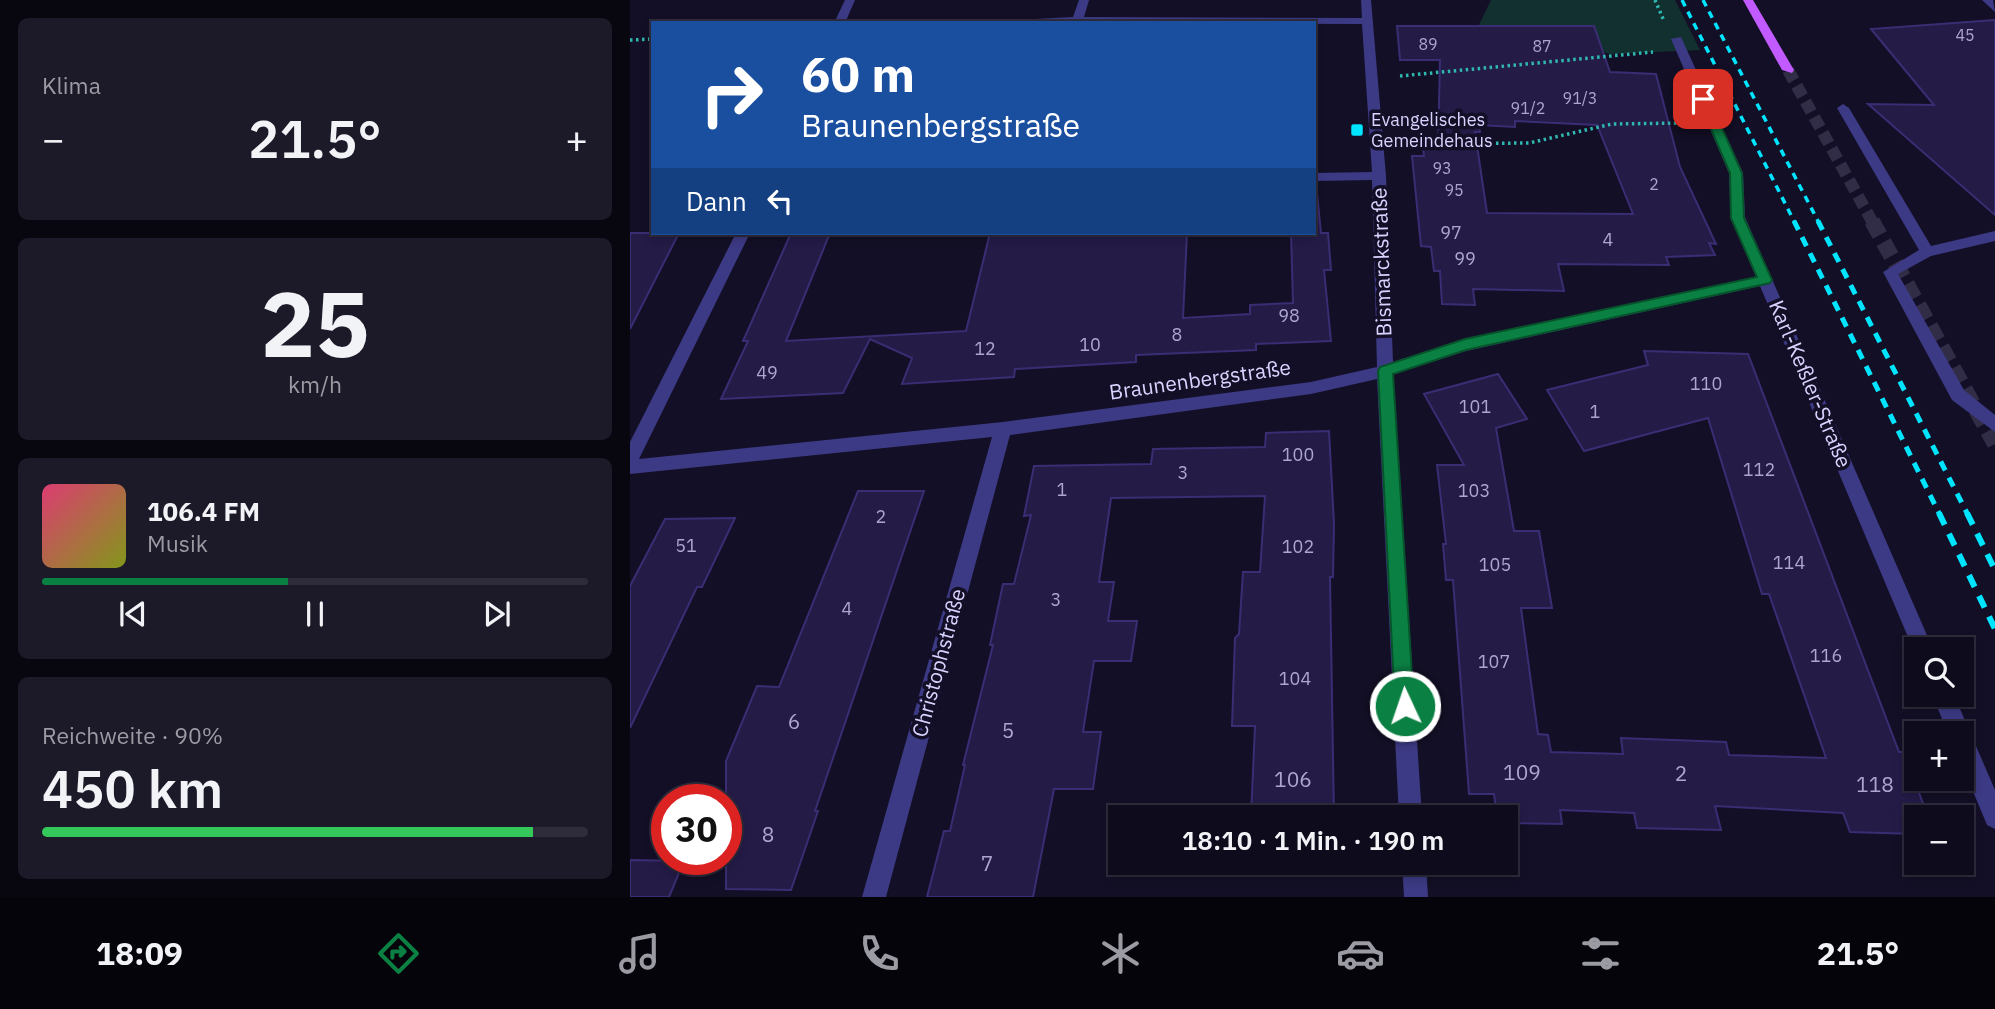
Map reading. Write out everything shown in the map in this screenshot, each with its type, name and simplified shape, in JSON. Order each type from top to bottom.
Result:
[{"type":"main road","points":[[1748,0],[1788,70]]},
{"type":"street","points":[[840,21],[849,0]]},
{"type":"street","points":[[1078,20],[1084,0]]},
{"type":"street","name":"Bismarckstraße","points":[[1366,0],[1379,176],[1385,371],[1410,805]]},
{"type":"street","points":[[1987,0],[1995,9]]},
{"type":"street","points":[[1057,21],[1368,21]]},
{"type":"street","name":"Karl-Keßler-Straße","points":[[1679,45],[1736,173],[1738,218],[1918,637]]},
{"type":"street","points":[[1843,108],[1927,252]]},
{"type":"street","points":[[1316,177],[1379,176]]},
{"type":"street","points":[[630,459],[742,235]]},
{"type":"street","points":[[1995,236],[1927,252],[1890,272],[1958,395],[1995,425]]},
{"type":"street","name":"Braunenbergstraße","points":[[630,467],[1003,429],[1311,388],[1385,371],[1465,345],[1765,280]]},
{"type":"street","name":"Christophstraße","points":[[874,897],[1003,429]]},
{"type":"street","points":[[1974,767],[1995,817]]},
{"type":"street","points":[[1415,875],[1416,897]]},
{"type":"path","points":[[630,40],[651,39]]},
{"type":"path","points":[[1372,77],[1422,76],[1679,45]]},
{"type":"path","points":[[1377,144],[1529,143],[1612,124],[1714,123]]},
{"type":"green space","points":[[1491,0],[1675,0],[1700,50],[1610,54],[1603,52],[1594,26],[1479,25]]},
{"type":"building","points":[[1995,20],[1995,215],[1868,104],[1934,105],[1871,29]]},
{"type":"building","points":[[1397,26],[1594,26],[1610,72],[1656,74],[1680,167],[1716,244],[1709,243],[1715,255],[1666,257],[1669,265],[1558,264],[1564,291],[1473,289],[1475,305],[1442,304],[1440,271],[1434,271],[1431,247],[1421,246],[1412,156],[1424,156],[1423,147],[1438,147],[1440,60],[1400,60]],"holes":[[[1515,121],[1597,125],[1633,214],[1487,213],[1475,132],[1480,132],[1479,125],[1515,127]]]},
{"type":"building","points":[[1317,193],[1321,233],[1328,233],[1331,270],[1324,270],[1331,341],[1256,344],[1256,350],[1136,355],[1136,362],[1015,369],[1014,377],[902,384],[912,358],[870,339],[843,393],[721,399],[748,341],[743,341],[790,235],[829,235],[786,341],[966,331],[990,235],[1187,235],[1183,318],[1250,314],[1250,305],[1293,303],[1291,235],[1316,235]]},
{"type":"building","points":[[630,233],[678,235],[630,329]]},
{"type":"building","points":[[1644,351],[1748,354],[1899,752],[1904,752],[1904,791],[1918,791],[1924,805],[1904,805],[1904,834],[1850,832],[1843,813],[1715,806],[1721,830],[1637,828],[1634,813],[1560,810],[1562,824],[1518,823],[1518,805],[1495,805],[1494,794],[1469,794],[1453,580],[1446,580],[1443,544],[1446,544],[1437,465],[1464,465],[1424,394],[1498,374],[1527,419],[1496,428],[1514,531],[1539,531],[1552,608],[1521,608],[1538,734],[1548,735],[1551,752],[1623,754],[1621,738],[1726,742],[1729,755],[1826,758],[1769,594],[1762,594],[1708,418],[1584,451],[1547,390],[1648,365]]},
{"type":"building","points":[[1329,431],[1334,524],[1333,577],[1330,577],[1334,805],[1252,805],[1255,726],[1232,726],[1235,638],[1239,634],[1243,572],[1260,572],[1265,496],[1111,498],[1099,582],[1114,582],[1108,621],[1137,621],[1131,661],[1094,661],[1083,732],[1101,732],[1093,789],[1054,789],[1033,897],[927,897],[944,831],[950,831],[963,765],[993,645],[990,645],[1003,584],[1014,584],[1031,515],[1024,516],[1034,466],[1151,464],[1153,449],[1265,447],[1266,433]]},
{"type":"building","points":[[858,491],[924,491],[815,811],[818,811],[791,890],[726,889],[726,875],[742,875],[742,784],[726,784],[726,761],[757,686],[779,687]]},
{"type":"building","points":[[735,518],[702,587],[697,587],[630,728],[630,586],[665,519]]},
{"type":"building","points":[[630,860],[651,860],[651,875],[678,875],[669,897],[630,897]]},
{"type":"tunnel","points":[[1788,70],[1873,223]]},
{"type":"tunnel","points":[[1872,221],[1995,444]]},
{"type":"railway","points":[[1682,0],[1795,222]]},
{"type":"railway","points":[[1703,0],[1819,223]]},
{"type":"railway","points":[[1818,221],[1968,514]]},
{"type":"railway","points":[[1795,222],[1940,515]]},
{"type":"railway","points":[[1939,513],[1995,629]]},
{"type":"railway","points":[[1968,514],[1995,570]]},
{"type":"place","name":"Evangelisches Gemeindehaus","points":[[1357,130]]},
{"type":"route","points":[[1405,706],[1385,371],[1465,345],[1765,280],[1738,218],[1736,173],[1703,99]]}]
